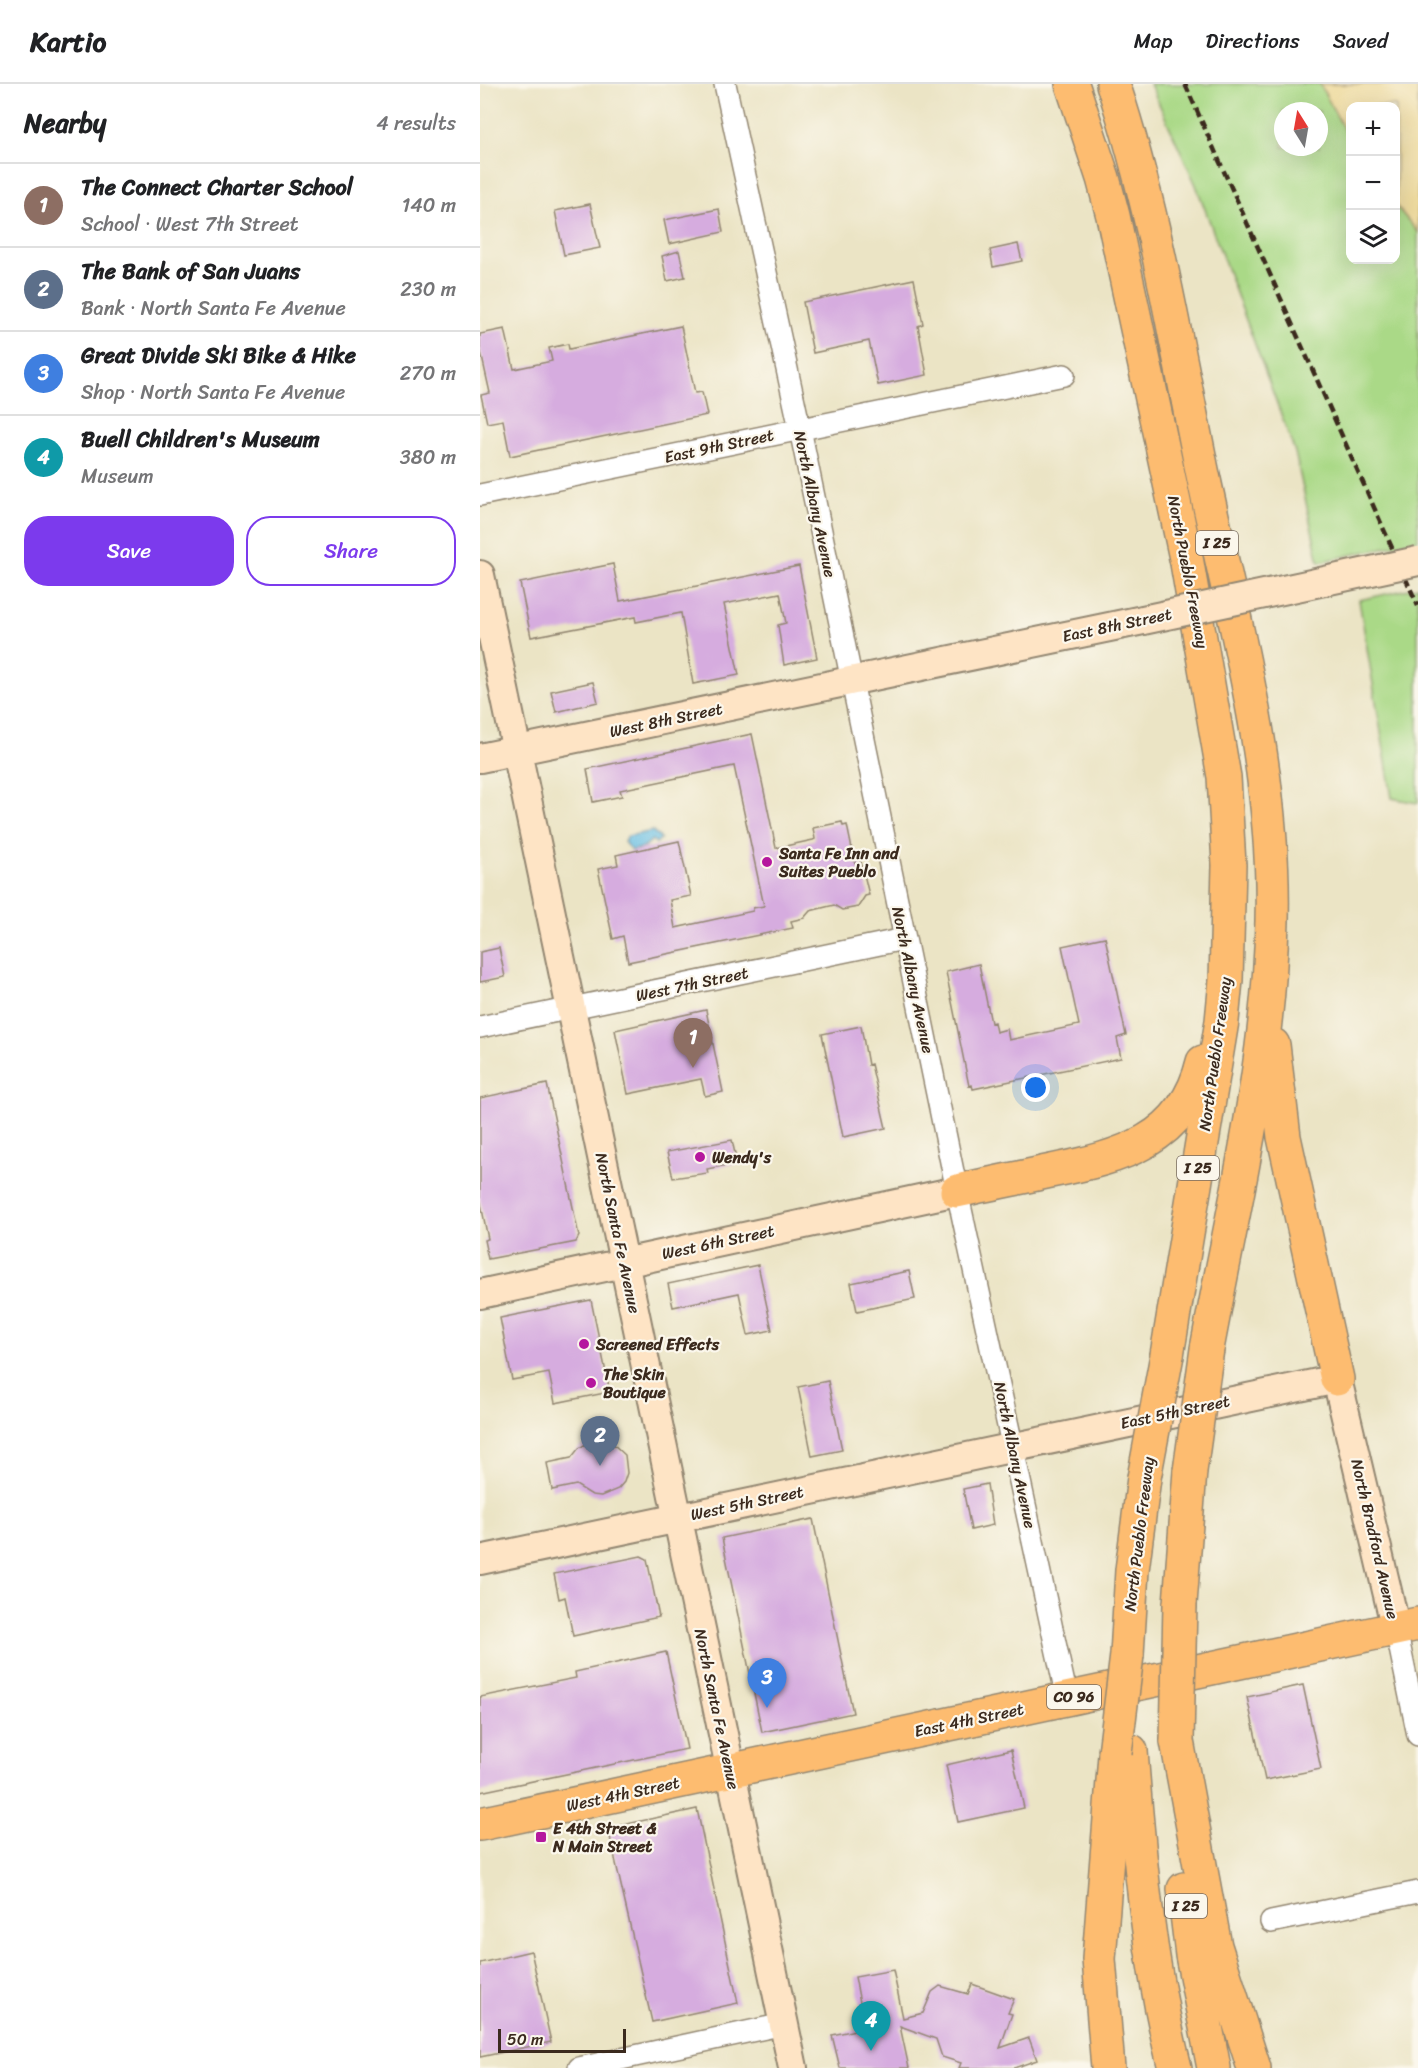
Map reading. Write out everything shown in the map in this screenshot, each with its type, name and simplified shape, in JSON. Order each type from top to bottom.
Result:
[{"type":"main road","points":[[1060,84],[1093,145]]},
{"type":"main road","name":"North Pueblo Freeway","points":[[1072,84],[1093,145],[1123,262],[1187,563],[1212,698],[1224,777],[1227,826],[1226,980],[1216,1066],[1137,1522],[1129,1613],[1123,1752]]},
{"type":"main road","name":"North Pueblo Freeway","points":[[1114,84],[1145,196],[1261,752],[1271,854],[1272,918],[1268,1007],[1207,1349],[1190,1471],[1180,1604],[1177,1741],[1180,1858],[1192,1955],[1214,2068]]},
{"type":"main road","name":"East 8th Street","points":[[852,681],[1418,561]]},
{"type":"main road","name":"North Santa Fe Avenue","points":[[480,575],[793,2068]]},
{"type":"main road","name":"West 8th Street","points":[[480,758],[852,681]]},
{"type":"main road","points":[[957,1191],[1101,1161],[1130,1151],[1153,1137],[1174,1119],[1197,1087],[1226,980]]},
{"type":"main road","points":[[1268,1007],[1284,1137],[1337,1378]]},
{"type":"main road","name":"West 6th Street","points":[[480,1294],[957,1191]]},
{"type":"main road","name":"East 5th Street","points":[[1014,1447],[1337,1378]]},
{"type":"main road","name":"North Bradford Avenue","points":[[1337,1378],[1407,1627]]},
{"type":"main road","name":"West 5th Street","points":[[480,1560],[1014,1447]]},
{"type":"main road","name":"East 4th Street","points":[[731,1771],[1407,1627]]},
{"type":"main road","points":[[1177,1741],[1215,1946],[1254,2068]]},
{"type":"main road","points":[[1108,2068],[1099,1959],[1123,1752]]},
{"type":"main road","name":"I 25","points":[[1123,1752],[1151,1948],[1175,2068]]},
{"type":"main road","name":"West 4th Street","points":[[480,1824],[731,1771]]},
{"type":"street","name":"North Albany Avenue","points":[[725,84],[800,429],[957,1191],[1067,1698]]},
{"type":"street","name":"East 9th Street","points":[[480,495],[1064,375]]},
{"type":"street","name":"West 7th Street","points":[[480,1027],[904,939]]},
{"type":"street","name":"North Bradford Avenue","points":[[1407,1627],[1418,1735]]},
{"type":"street","points":[[1271,1922],[1418,1893]]},
{"type":"street","points":[[579,2068],[784,2024]]},
{"type":"green space","points":[[1150,84],[1320,84],[1346,133],[1346,264],[1400,264],[1400,211],[1418,232],[1418,540],[1319,562],[1295,452],[1196,185]]},
{"type":"green space","points":[[1418,587],[1418,803],[1392,798],[1359,600]]},
{"type":"sand","points":[[1320,84],[1418,84],[1418,232],[1400,211],[1400,102],[1346,102],[1346,133]]},
{"type":"water","points":[[653,831],[661,839],[656,843],[652,840],[643,848],[631,851],[624,842],[628,836]]},
{"type":"building","points":[[590,204],[600,248],[564,255],[555,211]]},
{"type":"building","points":[[719,209],[723,232],[669,244],[664,220]]},
{"type":"building","points":[[1018,244],[1022,261],[993,267],[990,250]]},
{"type":"building","points":[[679,251],[685,277],[667,281],[662,256]]},
{"type":"building","points":[[914,279],[923,324],[918,326],[927,375],[878,385],[869,341],[813,353],[803,302]]},
{"type":"building","points":[[681,326],[695,393],[702,392],[707,415],[510,456],[503,420],[487,423],[481,395],[490,393],[480,348],[480,334],[505,329],[514,369],[552,361],[549,348],[568,344],[569,349]]},
{"type":"building","points":[[613,564],[620,601],[799,566],[817,658],[784,665],[778,625],[786,623],[780,593],[724,604],[739,675],[693,684],[681,613],[636,622],[635,617],[531,637],[520,583]]},
{"type":"building","points":[[593,682],[598,702],[556,712],[551,691]]},
{"type":"building","points":[[752,734],[776,848],[813,840],[815,839],[813,828],[842,822],[843,826],[847,825],[855,864],[861,862],[869,895],[865,896],[858,907],[842,910],[834,905],[810,911],[804,918],[791,921],[793,928],[628,962],[623,936],[613,939],[598,869],[618,865],[616,855],[679,841],[691,896],[670,900],[675,928],[753,911],[753,908],[764,906],[734,766],[620,790],[622,796],[593,802],[587,769]]},
{"type":"building","points":[[1105,937],[1126,1035],[1117,1038],[1121,1058],[973,1089],[972,1085],[969,1086],[946,972],[979,964],[991,1023],[994,1022],[996,1032],[1007,1029],[1009,1040],[1079,1025],[1062,946]]},
{"type":"building","points":[[499,948],[505,977],[480,982],[480,952]]},
{"type":"building","points":[[706,1010],[723,1092],[705,1096],[701,1079],[628,1094],[615,1030]]},
{"type":"building","points":[[861,1026],[868,1065],[871,1064],[886,1128],[843,1137],[822,1034]]},
{"type":"building","points":[[547,1084],[579,1236],[576,1242],[488,1259],[484,1240],[488,1239],[480,1199],[480,1098]]},
{"type":"building","points":[[732,1140],[737,1163],[707,1169],[708,1173],[673,1178],[667,1152]]},
{"type":"building","points":[[758,1265],[772,1330],[748,1335],[739,1293],[673,1307],[668,1284]]},
{"type":"building","points":[[909,1271],[915,1299],[857,1311],[851,1283]]},
{"type":"building","points":[[591,1300],[610,1392],[555,1403],[549,1373],[512,1380],[500,1318]]},
{"type":"building","points":[[828,1381],[842,1450],[812,1456],[798,1387]]},
{"type":"building","points":[[593,1440],[611,1442],[625,1455],[627,1473],[624,1482],[618,1489],[601,1496],[592,1495],[576,1485],[552,1490],[547,1463],[571,1458],[579,1448]]},
{"type":"building","points":[[987,1484],[993,1525],[971,1530],[963,1489]]},
{"type":"building","points":[[813,1519],[853,1713],[762,1732],[722,1538]]},
{"type":"building","points":[[641,1556],[647,1559],[659,1617],[573,1636],[565,1597],[559,1599],[554,1574]]},
{"type":"building","points":[[666,1652],[687,1749],[480,1792],[480,1697],[576,1678],[575,1672]]},
{"type":"building","points":[[1303,1685],[1321,1769],[1265,1780],[1247,1697]]},
{"type":"building","points":[[1011,1750],[1024,1808],[958,1822],[946,1765]]},
{"type":"building","points":[[697,1809],[738,2003],[652,2022],[608,1828]]},
{"type":"building","points":[[531,1951],[551,2042],[480,2057],[480,1963]]},
{"type":"building","points":[[893,1970],[903,2018],[923,2013],[932,1992],[940,1986],[968,1994],[972,1984],[1014,1999],[1008,2013],[1012,2014],[1000,2048],[1029,2038],[1037,2060],[1014,2068],[959,2068],[961,2063],[942,2057],[936,2039],[900,2026],[909,2068],[840,2068],[832,2035],[865,2028],[855,1977]]},
{"type":"railway","points":[[1185,84],[1418,606]]},
{"type":"place","name":"Santa Fe Inn and Suites Pueblo","points":[[767,862]]},
{"type":"place","name":"The Connect Charter School","points":[[693,1068]]},
{"type":"place","name":"Wendy's","points":[[700,1157]]},
{"type":"place","name":"Screened Effects","points":[[584,1344]]},
{"type":"place","name":"The Skin Boutique","points":[[591,1383]]},
{"type":"place","name":"The Bank of San Juans","points":[[600,1466]]},
{"type":"place","name":"Great Divide Ski Bike & Hike","points":[[767,1708]]},
{"type":"place","name":"E 4th Street & N Main Street","points":[[541,1837]]},
{"type":"place","name":"Buell Children's Museum","points":[[871,2051]]}]
